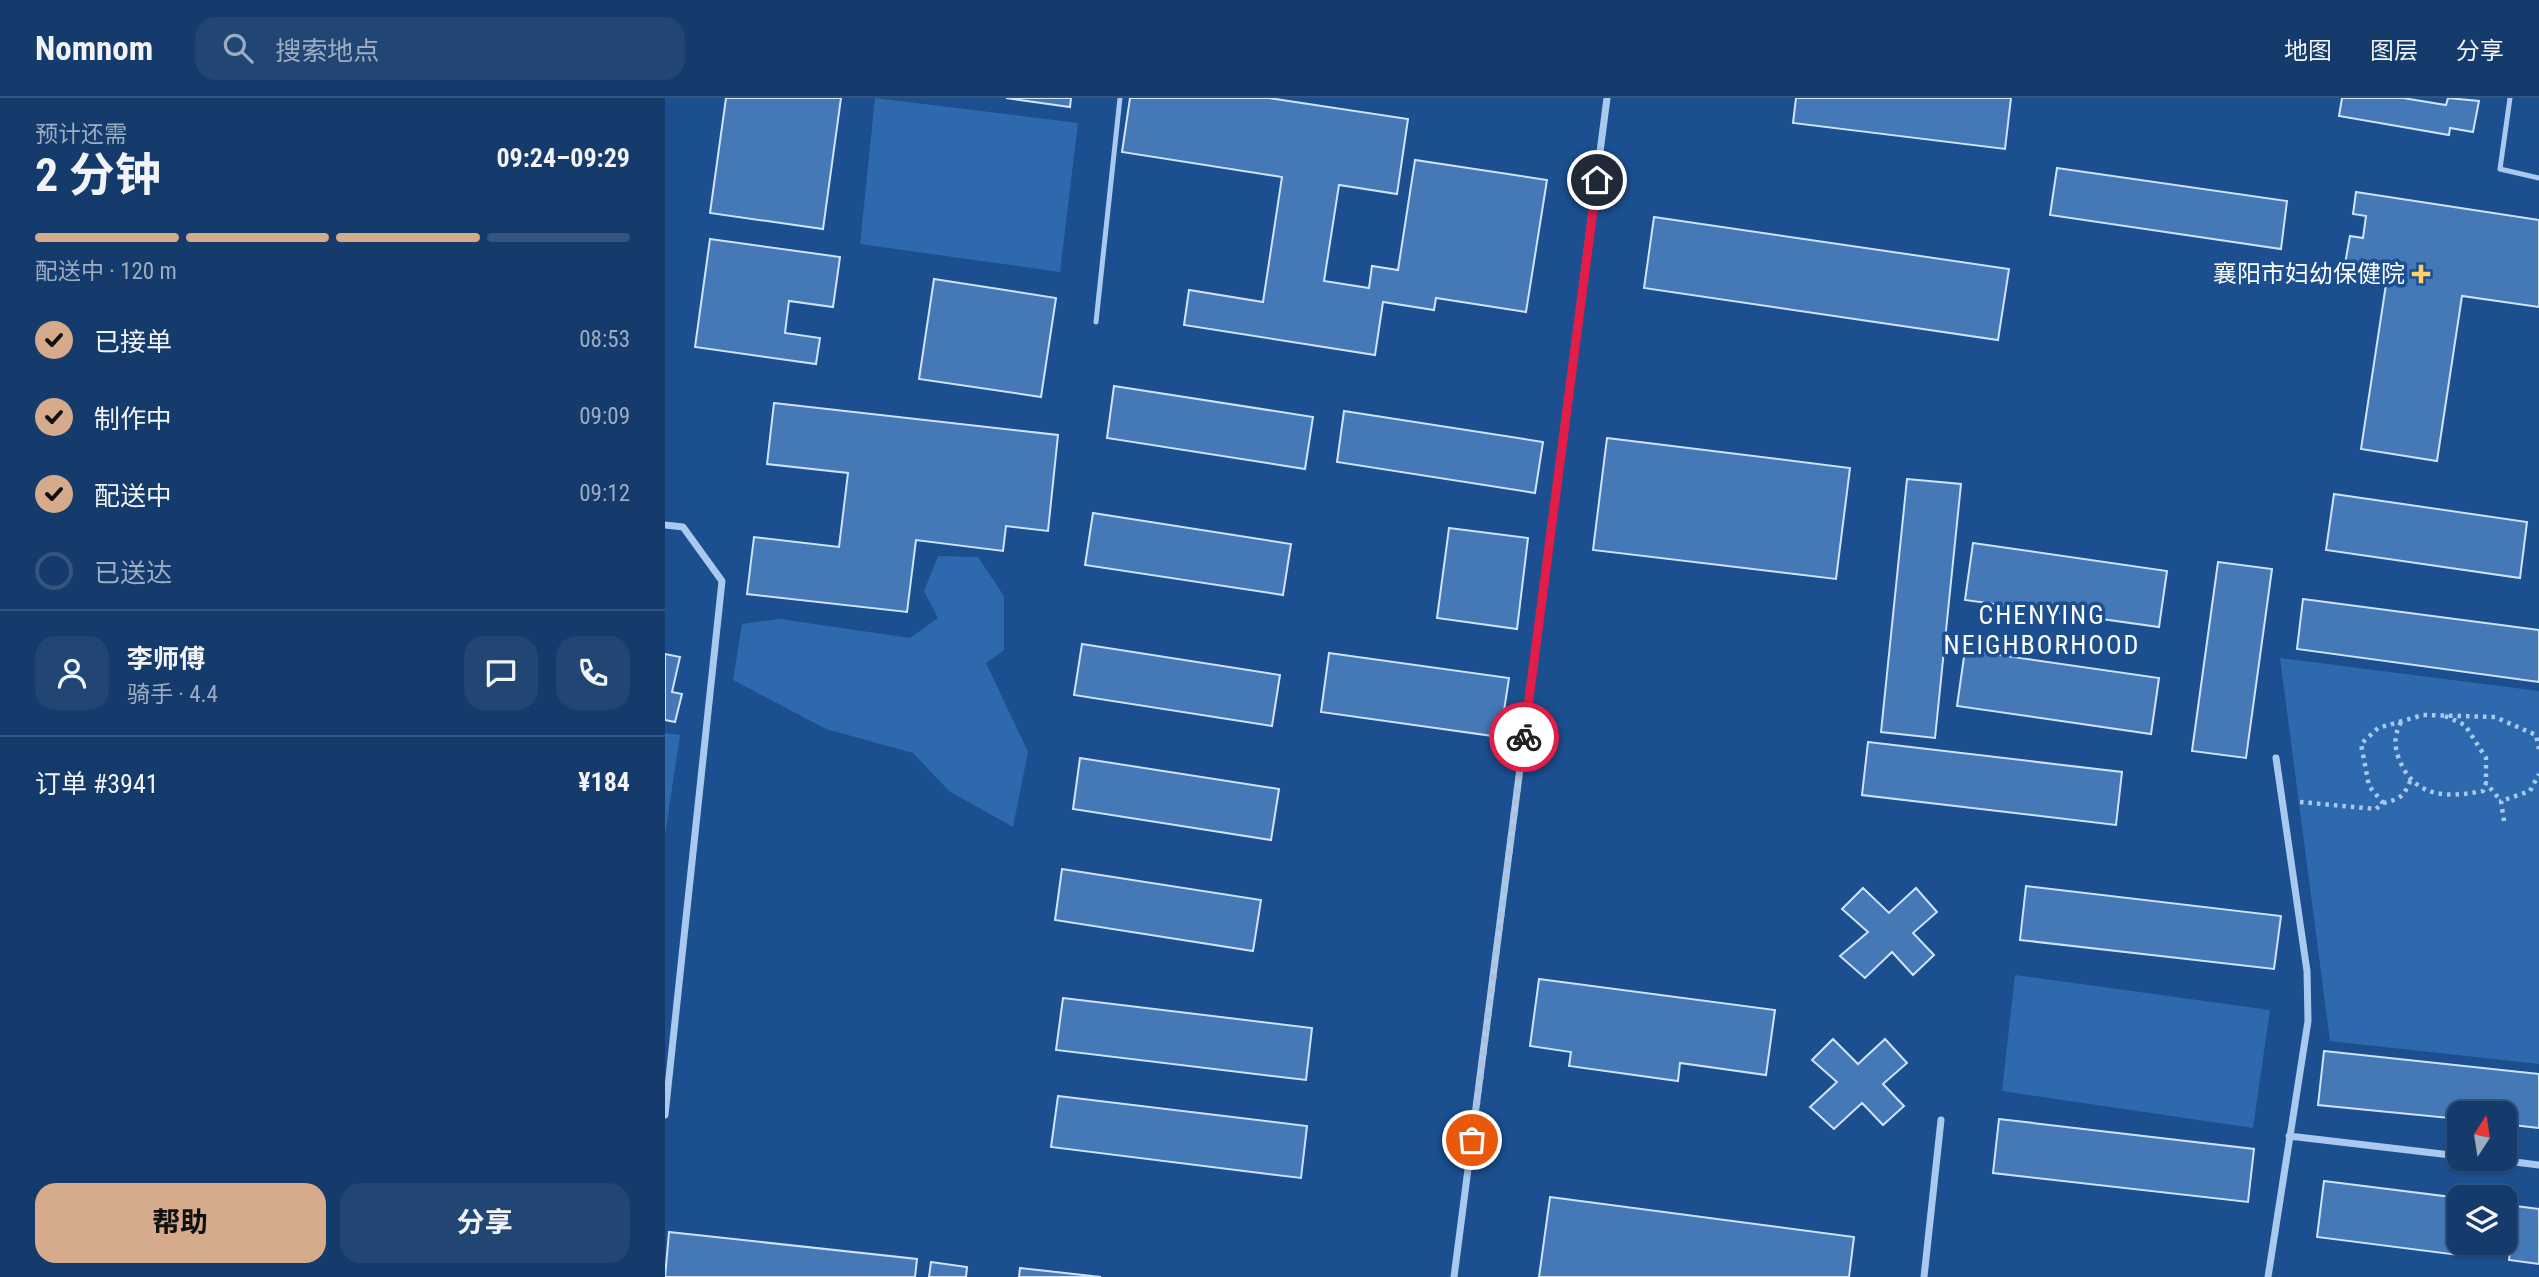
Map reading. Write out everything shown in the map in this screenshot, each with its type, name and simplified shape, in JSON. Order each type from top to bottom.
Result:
[{"type":"street","points":[[1454,1277],[1607,98]]},
{"type":"street","points":[[665,525],[683,527],[722,581],[665,1115]]},
{"type":"street","points":[[2268,1277],[2308,1021],[2307,971],[2276,758]]},
{"type":"street","points":[[1924,1277],[1941,1120]]},
{"type":"street","points":[[2289,1136],[2447,1155]]},
{"type":"street","points":[[2517,1162],[2539,1165]]},
{"type":"lane","points":[[1096,322],[1120,98]]},
{"type":"lane","points":[[2509,98],[2500,169],[2539,178]]},
{"type":"path","points":[[2383,803],[2369,786],[2361,744],[2378,728],[2423,715],[2495,717],[2536,735],[2539,749]]},
{"type":"path","points":[[2401,721],[2395,734],[2395,749],[2405,775],[2425,790],[2457,796],[2483,791],[2486,783],[2486,758],[2465,725],[2442,715]]},
{"type":"path","points":[[2501,801],[2530,791],[2539,774]]},
{"type":"path","points":[[2282,800],[2376,809],[2404,794],[2410,779]]},
{"type":"path","points":[[2486,783],[2501,801],[2504,821]]},
{"type":"shaded area","points":[[875,98],[1078,123],[1060,272],[860,244]]},
{"type":"shaded area","points":[[938,556],[978,557],[1004,596],[1004,650],[986,663],[1028,752],[1013,827],[949,791],[913,753],[826,729],[733,680],[742,624],[780,619],[910,638],[938,618],[924,591]]},
{"type":"shaded area","points":[[2280,658],[2539,691],[2539,1064],[2330,1041]]},
{"type":"shaded area","points":[[665,733],[680,735],[665,835]]},
{"type":"shaded area","points":[[2015,975],[2270,1010],[2253,1128],[2002,1091]]},
{"type":"building","points":[[726,98],[841,98],[823,229],[710,213]]},
{"type":"building","points":[[1006,98],[1071,98],[1070,107]]},
{"type":"building","points":[[1130,98],[1269,98],[1408,119],[1397,194],[1339,185],[1324,281],[1369,288],[1372,266],[1398,270],[1415,160],[1547,180],[1526,312],[1436,298],[1434,310],[1383,302],[1375,355],[1184,325],[1189,290],[1263,302],[1282,177],[1122,152]]},
{"type":"building","points":[[1796,98],[2011,98],[2005,149],[1793,123]]},
{"type":"building","points":[[2342,98],[2403,98],[2446,105],[2448,98],[2479,101],[2473,132],[2450,128],[2449,135],[2339,116]]},
{"type":"building","points":[[2057,168],[2287,201],[2281,249],[2050,215]]},
{"type":"building","points":[[2356,192],[2539,220],[2539,307],[2462,296],[2437,461],[2361,449],[2388,271],[2345,264],[2350,236],[2363,238],[2366,216],[2353,214]]},
{"type":"building","points":[[1654,217],[2009,269],[1998,340],[1644,288]]},
{"type":"building","points":[[710,239],[840,257],[833,307],[789,301],[785,333],[820,338],[816,364],[695,347]]},
{"type":"building","points":[[934,279],[1056,298],[1041,397],[919,379]]},
{"type":"building","points":[[1114,386],[1313,417],[1305,469],[1107,438]]},
{"type":"building","points":[[774,403],[1058,435],[1048,531],[1006,526],[1003,551],[916,540],[907,612],[747,594],[754,537],[839,547],[848,473],[767,464]]},
{"type":"building","points":[[1344,411],[1543,442],[1535,493],[1337,462]]},
{"type":"building","points":[[1607,438],[1850,468],[1836,579],[1593,550]]},
{"type":"building","points":[[1907,479],[1961,484],[1935,738],[1881,732]]},
{"type":"building","points":[[2334,494],[2527,522],[2520,578],[2326,550]]},
{"type":"building","points":[[1093,513],[1291,544],[1283,595],[1085,565]]},
{"type":"building","points":[[1449,528],[1528,538],[1517,629],[1437,618]]},
{"type":"building","points":[[1973,543],[2167,571],[2159,627],[1965,600]]},
{"type":"building","points":[[2218,562],[2272,569],[2246,758],[2192,751]]},
{"type":"building","points":[[2303,599],[2539,630],[2539,682],[2297,649]]},
{"type":"building","points":[[1082,644],[1280,675],[1272,726],[1074,695]]},
{"type":"building","points":[[1965,650],[2159,678],[2151,734],[1957,706]]},
{"type":"building","points":[[1329,653],[1509,678],[1500,737],[1321,712]]},
{"type":"building","points":[[665,654],[680,657],[672,692],[682,694],[675,722],[665,720]]},
{"type":"building","points":[[1868,742],[2122,772],[2116,825],[1862,795]]},
{"type":"building","points":[[1080,758],[1279,789],[1271,840],[1073,809]]},
{"type":"building","points":[[1062,869],[1261,900],[1253,951],[1055,920]]},
{"type":"building","points":[[2026,886],[2281,916],[2274,969],[2020,940]]},
{"type":"building","points":[[1863,888],[1889,913],[1916,888],[1937,912],[1913,933],[1934,955],[1913,975],[1892,952],[1865,978],[1840,956],[1868,932],[1842,909]]},
{"type":"building","points":[[1539,979],[1775,1010],[1766,1075],[1680,1063],[1678,1081],[1569,1066],[1571,1052],[1530,1046]]},
{"type":"building","points":[[1063,998],[1312,1028],[1306,1080],[1056,1050]]},
{"type":"building","points":[[1833,1039],[1858,1064],[1885,1039],[1907,1063],[1883,1084],[1904,1106],[1883,1125],[1862,1103],[1834,1129],[1810,1107],[1837,1082],[1812,1060]]},
{"type":"building","points":[[2324,1051],[2539,1074],[2539,1128],[2517,1125],[2517,1101],[2447,1101],[2447,1118],[2318,1105]]},
{"type":"building","points":[[1058,1096],[1307,1126],[1301,1178],[1051,1147]]},
{"type":"building","points":[[1999,1119],[2254,1149],[2248,1202],[1993,1173]]},
{"type":"building","points":[[2324,1181],[2447,1196],[2447,1254],[2317,1237]]},
{"type":"building","points":[[1550,1197],[1854,1237],[1849,1277],[1539,1277]]},
{"type":"building","points":[[2517,1206],[2539,1209],[2539,1264],[2509,1260],[2510,1255],[2517,1255]]},
{"type":"building","points":[[669,1232],[917,1259],[915,1277],[665,1277]]},
{"type":"building","points":[[931,1262],[967,1267],[966,1277],[929,1277]]},
{"type":"building","points":[[1020,1268],[1101,1277],[1019,1277]]},
{"type":"way so far","points":[[1472,1140],[1524,737]]},
{"type":"place","name":"襄阳市妇幼保健院","points":[[2421,274]]},
{"type":"district","name":"CHENYING NEIGHBORHOOD","points":[[2042,630]]},
{"type":"route","points":[[1524,737],[1597,180]]}]
